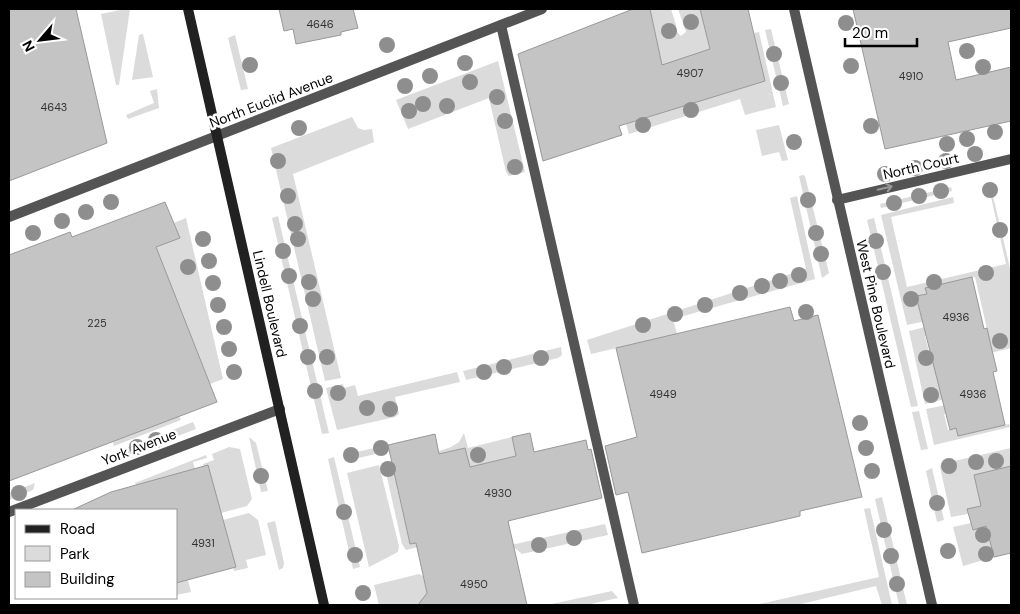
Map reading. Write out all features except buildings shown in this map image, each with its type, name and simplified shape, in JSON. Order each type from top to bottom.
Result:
[{"type":"main road","name":"Lindell Boulevard","points":[[188,9],[324,605]]},
{"type":"street","name":"West Pine Boulevard","points":[[794,9],[932,605]]},
{"type":"street","name":"North Euclid Avenue","points":[[9,217],[536,10]]},
{"type":"street","points":[[501,25],[634,605]]},
{"type":"street","name":"North Court","points":[[837,200],[1011,159]]},
{"type":"street","name":"York Avenue","points":[[17,509],[280,409]]},
{"type":"green space","points":[[130,9],[119,85],[116,85],[101,14]]},
{"type":"green space","points":[[650,9],[671,9],[676,25],[674,29],[681,36],[686,32],[678,9],[700,9],[710,49],[662,65]]},
{"type":"green space","points":[[771,29],[789,104],[783,106],[765,30]]},
{"type":"green space","points":[[759,32],[776,107],[745,115],[740,99],[629,134],[626,124],[765,81],[754,33]]},
{"type":"green space","points":[[143,34],[153,77],[132,80],[139,35]]},
{"type":"green space","points":[[235,35],[248,89],[241,90],[228,38]]},
{"type":"green space","points":[[498,61],[525,172],[509,176],[506,172],[489,98],[408,129],[396,100]]},
{"type":"green space","points":[[157,89],[159,108],[128,119],[126,115],[154,103],[150,91]]},
{"type":"green space","points":[[352,117],[358,128],[364,130],[372,129],[374,142],[293,174],[341,378],[325,381],[271,148]]},
{"type":"green space","points":[[779,125],[788,160],[782,161],[779,152],[762,156],[756,130]]},
{"type":"green space","points":[[799,176],[805,176],[829,273],[822,278]]},
{"type":"green space","points":[[951,187],[952,191],[881,208],[880,204]]},
{"type":"green space","points":[[989,188],[991,188],[1011,272],[1011,348],[942,365],[936,375],[940,390],[948,388],[949,398],[925,404],[909,331],[933,325],[934,333],[925,336],[929,352],[938,350],[940,357],[991,346],[975,277],[925,288],[927,294],[916,297],[920,313],[930,311],[931,320],[907,325],[881,215],[953,197],[954,203],[891,217],[907,287],[1006,264]]},
{"type":"green space","points":[[797,196],[815,279],[673,319],[677,334],[591,354],[587,340],[806,269],[790,198]]},
{"type":"green space","points":[[278,216],[329,433],[322,434],[272,218]]},
{"type":"green space","points":[[186,218],[223,379],[210,384],[156,247],[180,238],[174,223]]},
{"type":"green space","points":[[874,218],[918,406],[911,407],[867,220]]},
{"type":"green space","points":[[561,347],[562,355],[558,358],[466,380],[463,371]]},
{"type":"green space","points":[[457,372],[460,382],[395,397],[399,414],[395,417],[337,430],[326,388],[343,384],[344,388],[355,385],[358,396]]},
{"type":"green space","points":[[951,404],[953,412],[944,414],[948,430],[956,428],[958,436],[1009,424],[1010,427],[934,445],[926,409]]},
{"type":"green space","points":[[919,411],[928,449],[921,450],[912,412]]},
{"type":"green space","points":[[179,416],[181,420],[114,446],[113,442]]},
{"type":"green space","points":[[193,422],[196,429],[123,457],[118,456],[116,452]]},
{"type":"green space","points":[[464,433],[468,448],[512,437],[516,456],[470,467],[465,448],[439,454],[439,451],[459,442]]},
{"type":"green space","points":[[249,437],[256,443],[268,491],[261,492]]},
{"type":"green space","points":[[388,445],[389,451],[345,461],[343,455]]},
{"type":"green space","points":[[229,447],[240,449],[252,499],[247,506],[221,513],[203,464],[214,460],[212,454]]},
{"type":"green space","points":[[1011,448],[1011,466],[974,475],[981,506],[967,509],[968,514],[951,517],[940,467],[941,464]]},
{"type":"green space","points":[[206,455],[207,458],[193,462],[195,469],[136,485],[135,483]]},
{"type":"green space","points":[[334,457],[360,567],[353,569],[328,459]]},
{"type":"green space","points":[[392,462],[401,487],[397,488],[410,544],[437,538],[438,542],[406,550],[402,544],[384,464]]},
{"type":"green space","points":[[379,465],[399,546],[398,552],[369,567],[347,473]]},
{"type":"green space","points":[[932,468],[944,520],[937,522],[926,471]]},
{"type":"green space","points":[[35,483],[33,490],[9,500],[9,493]]},
{"type":"green space","points":[[882,497],[907,605],[899,605],[875,499]]},
{"type":"green space","points":[[870,508],[892,605],[882,605],[876,586],[797,605],[755,605],[879,577],[864,509]]},
{"type":"green space","points":[[249,513],[258,520],[266,555],[246,560],[248,568],[234,571],[233,568],[236,567],[223,520]]},
{"type":"green space","points":[[275,521],[284,563],[283,568],[279,570],[267,523]]},
{"type":"green space","points":[[971,523],[972,530],[986,526],[994,557],[963,566],[953,527]]},
{"type":"green space","points":[[605,524],[608,535],[522,554],[511,545]]},
{"type":"green space","points":[[419,574],[423,576],[427,593],[426,602],[415,605],[379,605],[374,585]]},
{"type":"green space","points":[[188,580],[191,592],[178,595],[178,582]]},
{"type":"green space","points":[[612,591],[618,598],[586,605],[547,605]]}]
